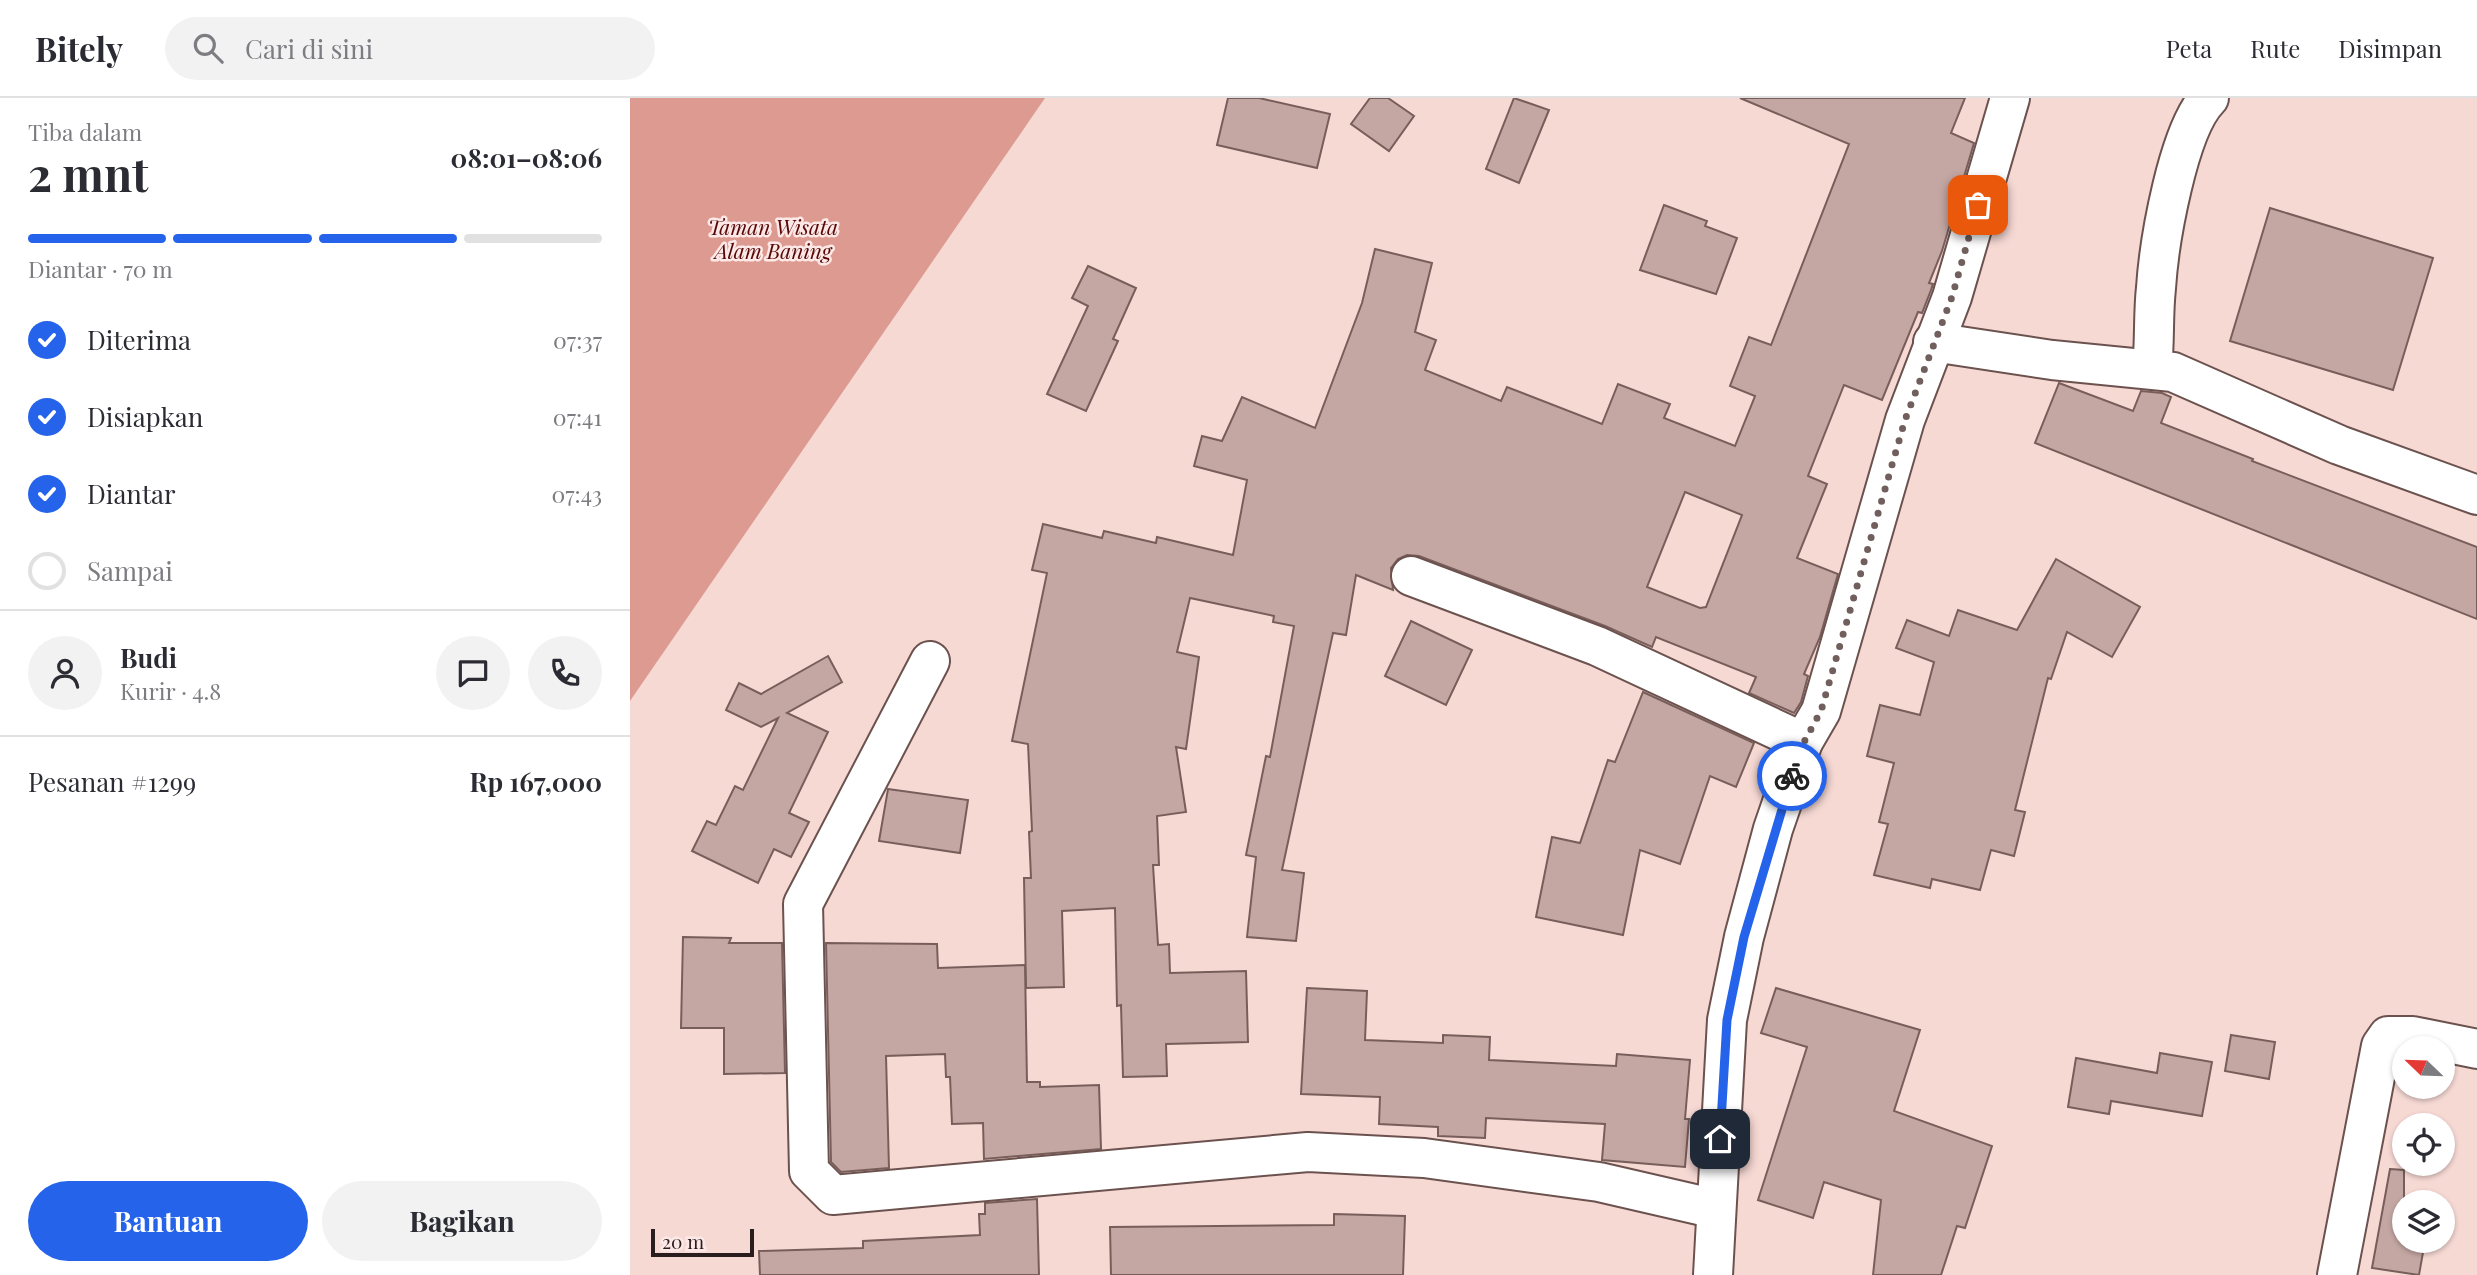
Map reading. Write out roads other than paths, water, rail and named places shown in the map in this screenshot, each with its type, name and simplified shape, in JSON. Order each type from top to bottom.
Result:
[{"type":"main road","points":[[1713,1275],[1727,1020],[1744,937],[1762,870],[1804,742],[1821,711],[1905,420],[1952,297],[2010,98]]},
{"type":"main road","points":[[2152,369],[2161,249],[2182,151],[2196,111],[2209,98]]},
{"type":"main road","points":[[1933,342],[2052,360],[2173,372],[2339,446],[2477,495]]},
{"type":"main road","points":[[1411,576],[1597,646],[1804,742]]},
{"type":"main road","points":[[930,661],[803,904],[810,1171],[833,1195],[1308,1152],[1424,1158],[1586,1180],[1716,1209]]},
{"type":"main road","points":[[2337,1275],[2381,1046],[2388,1036],[2413,1036],[2477,1049]]},
{"type":"park label","name":"Taman Wisata Alam Baning","points":[[773,240]]}]
